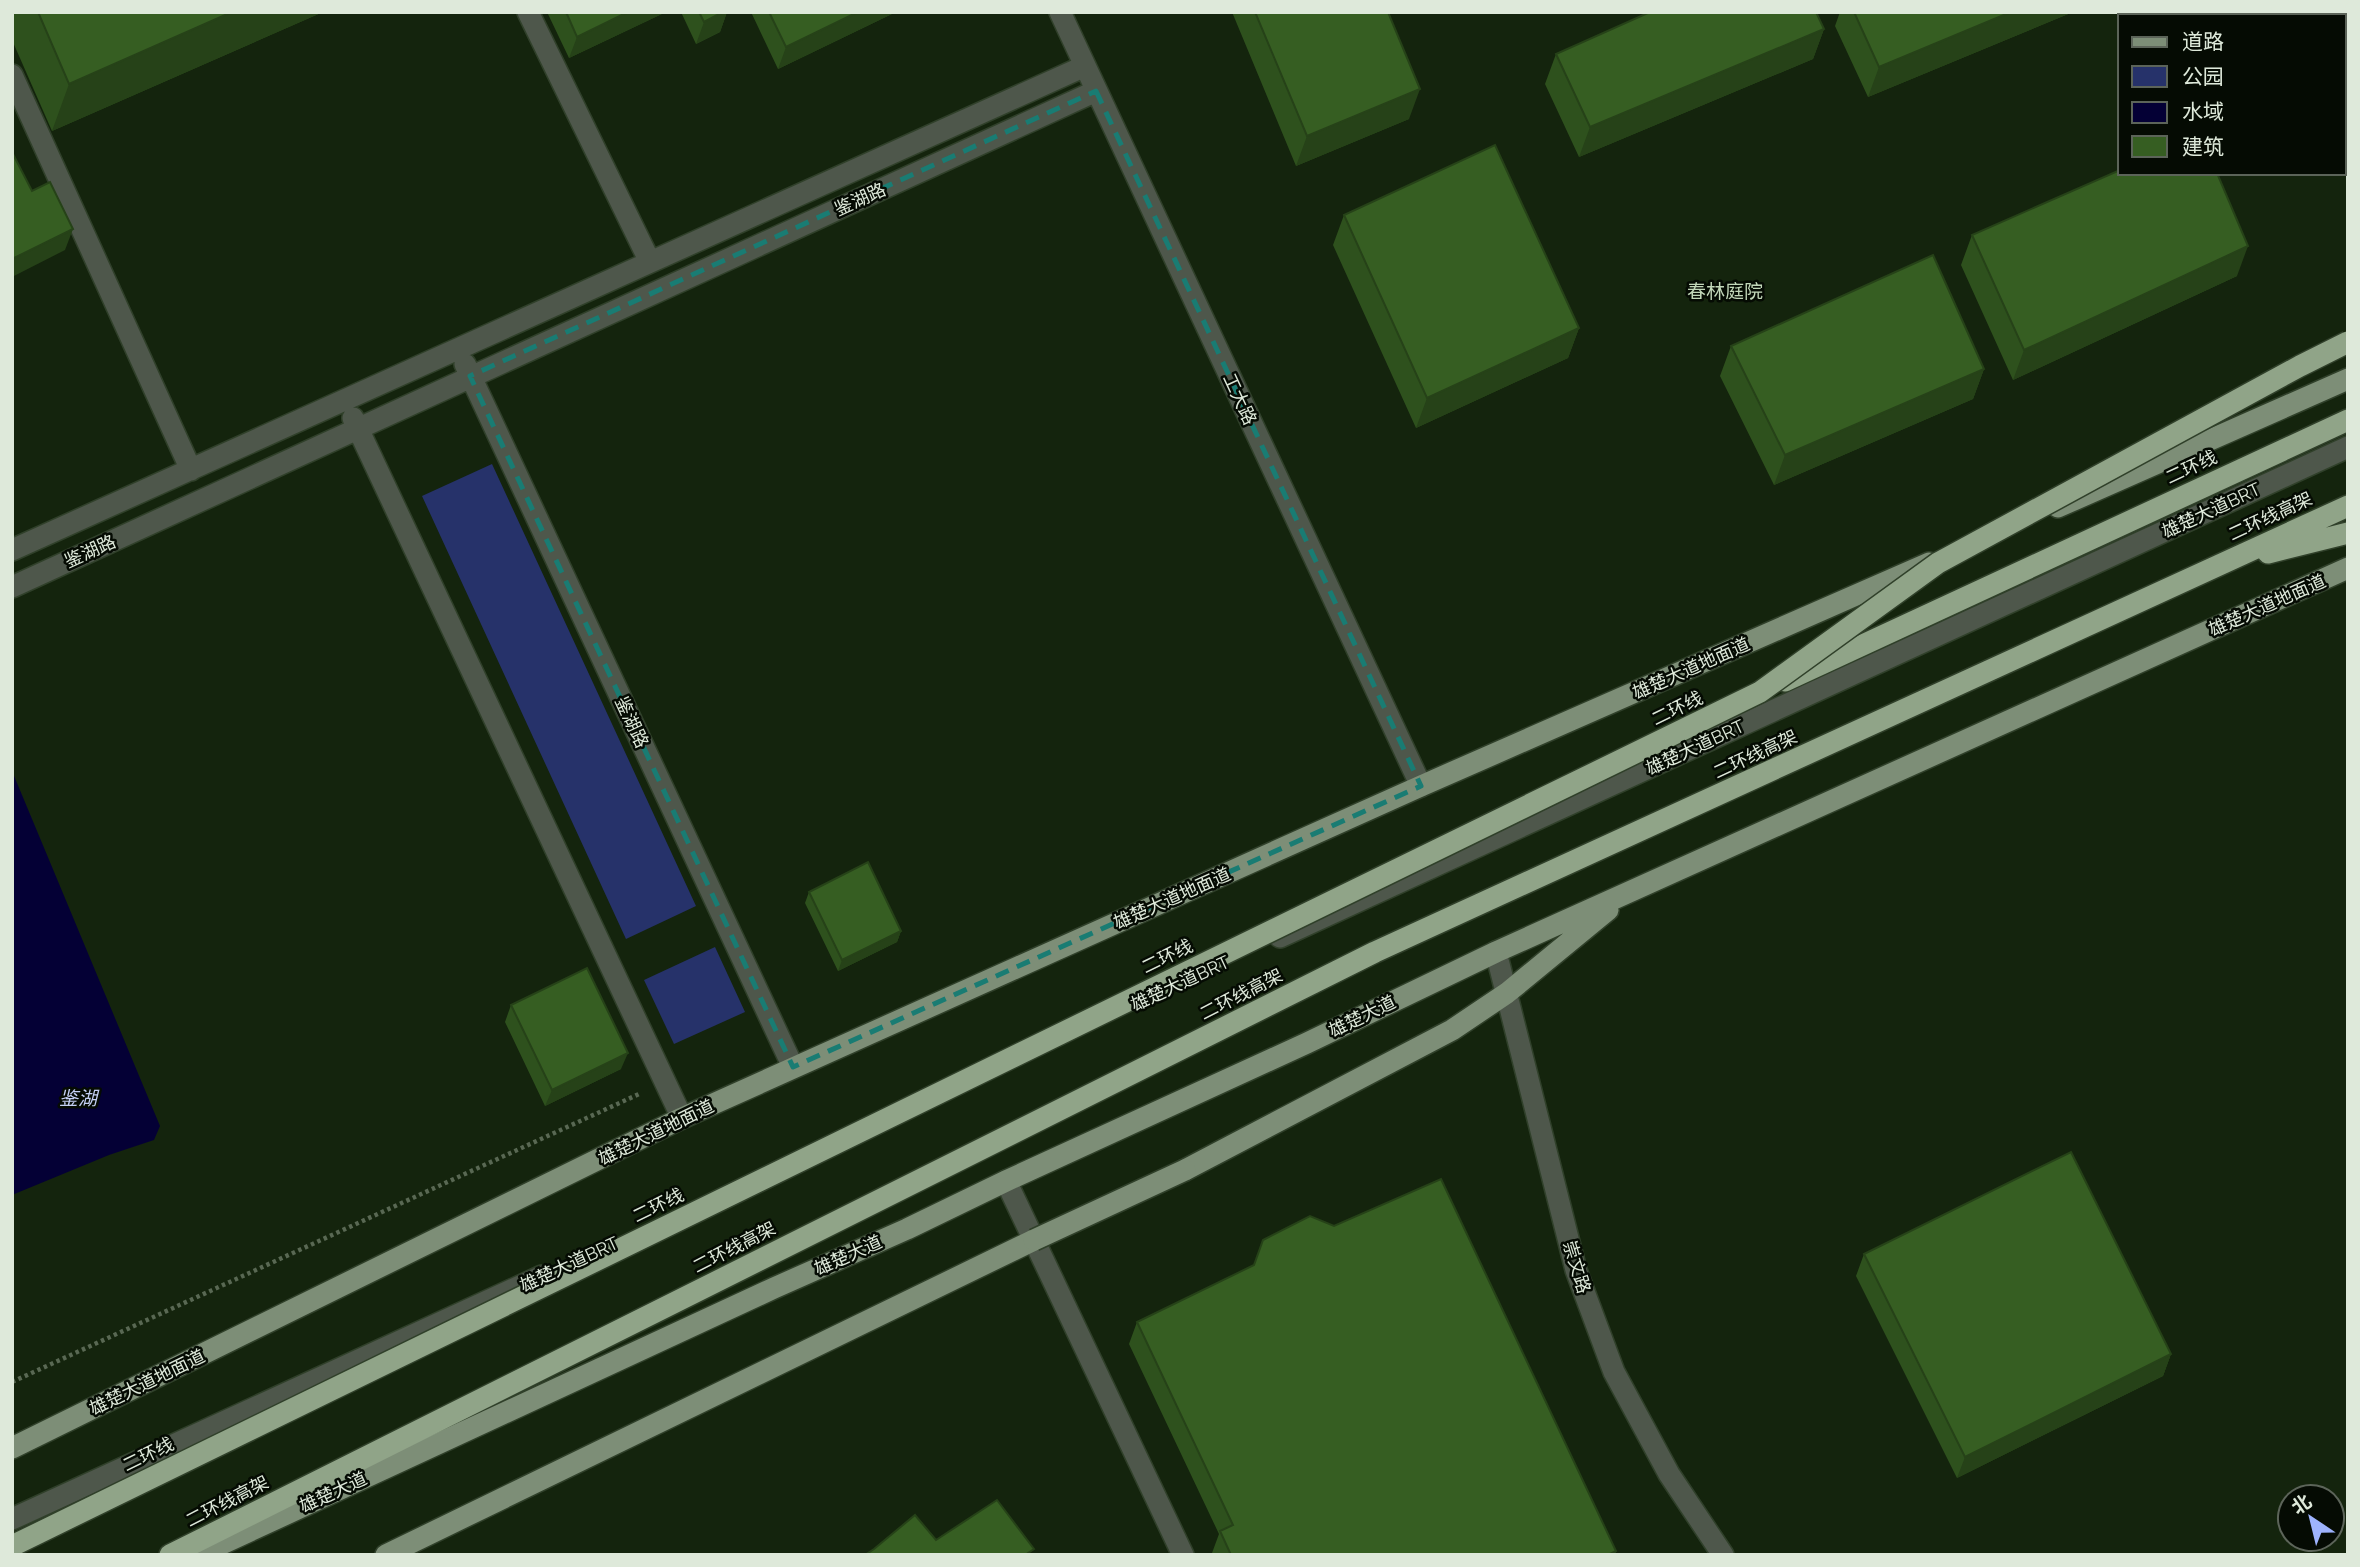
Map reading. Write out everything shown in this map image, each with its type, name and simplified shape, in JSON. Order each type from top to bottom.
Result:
[{"type":"highway","points":[[1760,692],[1938,564],[2348,342]]},
{"type":"highway","name":"二环线","points":[[12,1546],[1760,692],[2348,419]]},
{"type":"highway","name":"二环线高架","points":[[170,1555],[1375,952],[2348,506]]},
{"type":"highway","points":[[2215,567],[2348,533]]},
{"type":"main road","name":"雄楚大道地面道","points":[[12,1448],[682,1118],[1421,786],[2348,379]]},
{"type":"main road","name":"雄楚大道地面道","points":[[1496,952],[2348,568]]},
{"type":"main road","points":[[386,1555],[1034,1240],[1185,1170],[1452,1030],[1507,993],[1630,892]]},
{"type":"main road","name":"雄楚大道","points":[[198,1555],[1307,1043],[1496,952]]},
{"type":"street","points":[[528,12],[650,262]]},
{"type":"street","name":"工大路","points":[[1060,12],[1421,786]]},
{"type":"street","name":"鉴湖路","points":[[12,550],[1085,66]]},
{"type":"street","points":[[12,75],[191,470]]},
{"type":"street","name":"鉴湖路","points":[[12,587],[1096,91]]},
{"type":"street","name":"鉴湖路","points":[[458,349],[793,1068]]},
{"type":"street","points":[[345,400],[682,1118]]},
{"type":"street","name":"雄楚大道BRT","points":[[12,1519],[2348,447]]},
{"type":"street","name":"崇文路","points":[[1496,952],[1576,1270],[1614,1373],[1669,1474],[1723,1555]]},
{"type":"street","points":[[1006,1181],[1183,1555]]},
{"type":"path","points":[[12,1382],[665,1082]]},
{"type":"highlighted area","points":[[1096,91],[1421,786],[793,1067],[470,376]]},
{"type":"green space","points":[[492,464],[696,906],[626,939],[422,496]]},
{"type":"green space","points":[[715,947],[745,1012],[674,1044],[644,980]]},
{"type":"water","name":"鉴湖","points":[[12,771],[160,1126],[154,1140],[109,1155],[12,1195]]},
{"type":"building","points":[[38,12],[232,12],[69,84]]},
{"type":"building","points":[[566,12],[628,12],[577,37]]},
{"type":"building","points":[[699,12],[723,12],[704,22]]},
{"type":"building","points":[[769,12],[858,12],[786,47]]},
{"type":"building","points":[[1255,12],[1388,12],[1420,89],[1307,136]]},
{"type":"building","points":[[1650,12],[1816,12],[1824,29],[1590,127],[1556,54]]},
{"type":"building","points":[[1854,12],[2011,12],[1879,67]]},
{"type":"building","points":[[1495,145],[1579,328],[1427,398],[1344,215]]},
{"type":"building","points":[[12,155],[32,191],[50,182],[73,229],[12,259]]},
{"type":"building","points":[[2118,171],[2118,175],[2218,175],[2248,246],[2024,350],[1972,235]]},
{"type":"building","points":[[1933,255],[1984,369],[1785,455],[1731,346]]},
{"type":"building","points":[[868,862],[901,931],[842,960],[809,892]]},
{"type":"building","points":[[587,968],[628,1053],[552,1090],[511,1005]]},
{"type":"building","points":[[2071,1152],[2171,1354],[1965,1457],[1864,1254]]},
{"type":"building","points":[[1441,1179],[1616,1551],[1608,1555],[1231,1555],[1220,1531],[1233,1525],[1137,1322],[1254,1265],[1263,1240],[1310,1216],[1334,1226]]},
{"type":"building","points":[[997,1500],[1034,1549],[1025,1555],[865,1555],[915,1515],[936,1540]]},
{"type":"district","name":"春林庭院","points":[[1725,291]]}]
